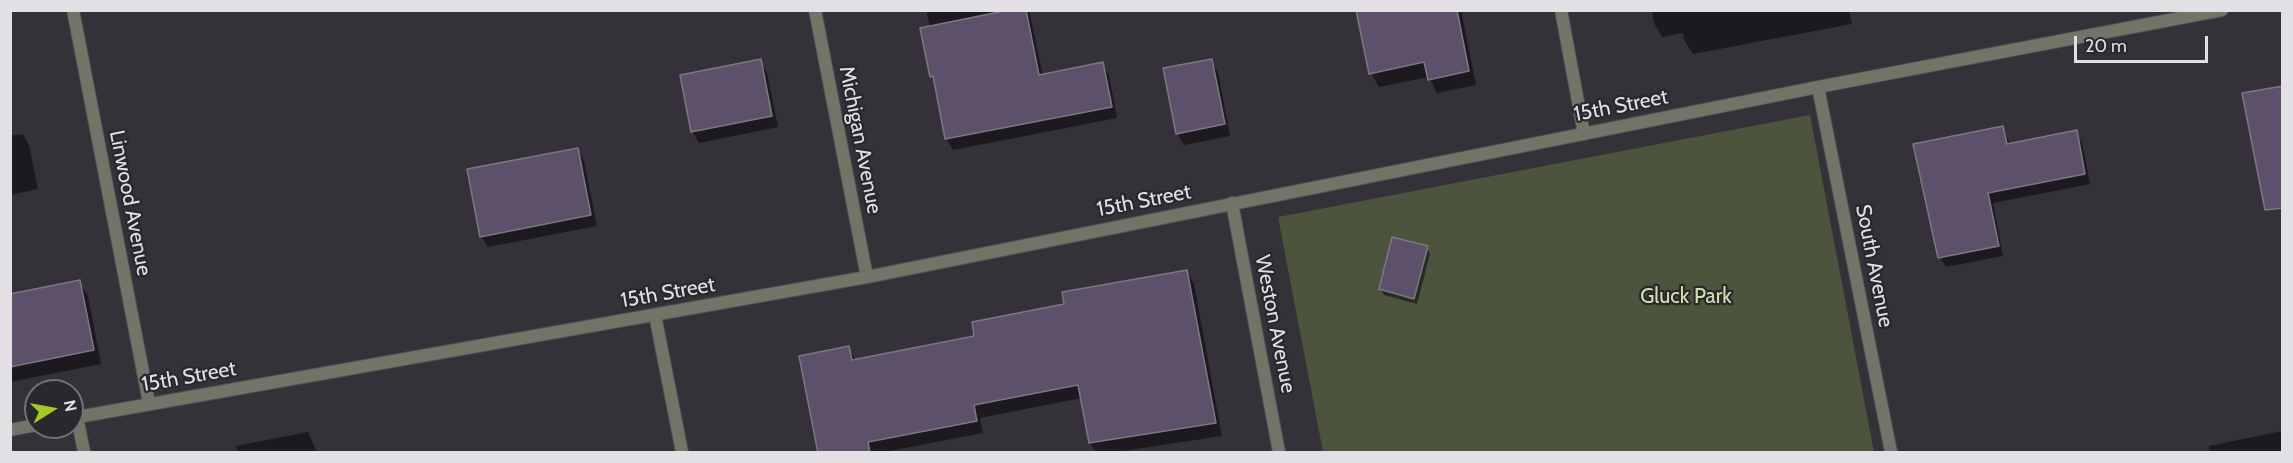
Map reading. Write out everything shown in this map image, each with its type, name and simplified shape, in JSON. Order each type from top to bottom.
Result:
[{"type":"street","name":"Linwood Avenue","points":[[73,10],[149,403]]},
{"type":"street","name":"Michigan Avenue","points":[[815,10],[867,277]]},
{"type":"street","points":[[1561,10],[1584,134]]},
{"type":"street","name":"15th Street","points":[[84,416],[867,277],[1818,87],[2222,10]]},
{"type":"street","name":"South Avenue","points":[[1818,87],[1891,453]]},
{"type":"street","name":"Weston Avenue","points":[[1232,203],[1279,453]]},
{"type":"street","points":[[655,315],[682,453]]},
{"type":"green space","name":"Gluck Park","points":[[1810,115],[1874,452],[1323,452],[1278,217]]},
{"type":"building","points":[[1009,10],[1026,10],[1039,75],[1103,62],[1112,107],[945,139],[933,76],[930,77],[920,28]]},
{"type":"building","points":[[1356,10],[1457,10],[1469,71],[1428,80],[1424,62],[1369,74]]},
{"type":"building","points":[[761,59],[772,116],[691,132],[680,75]]},
{"type":"building","points":[[1212,59],[1225,124],[1176,134],[1163,68]]},
{"type":"building","points":[[2283,86],[2283,208],[2265,210],[2242,93]]},
{"type":"building","points":[[2003,126],[2007,144],[2077,130],[2085,174],[1988,193],[1999,246],[1938,258],[1913,144]]},
{"type":"building","points":[[578,148],[591,215],[480,237],[467,169]]},
{"type":"building","points":[[1392,237],[1428,246],[1414,299],[1379,289]]},
{"type":"building","points":[[1187,270],[1216,423],[1089,443],[1078,385],[974,405],[977,421],[868,442],[870,453],[818,453],[799,356],[849,346],[852,360],[974,336],[972,322],[1064,304],[1062,292]]},
{"type":"building","points":[[80,280],[94,350],[10,367],[10,294]]}]
